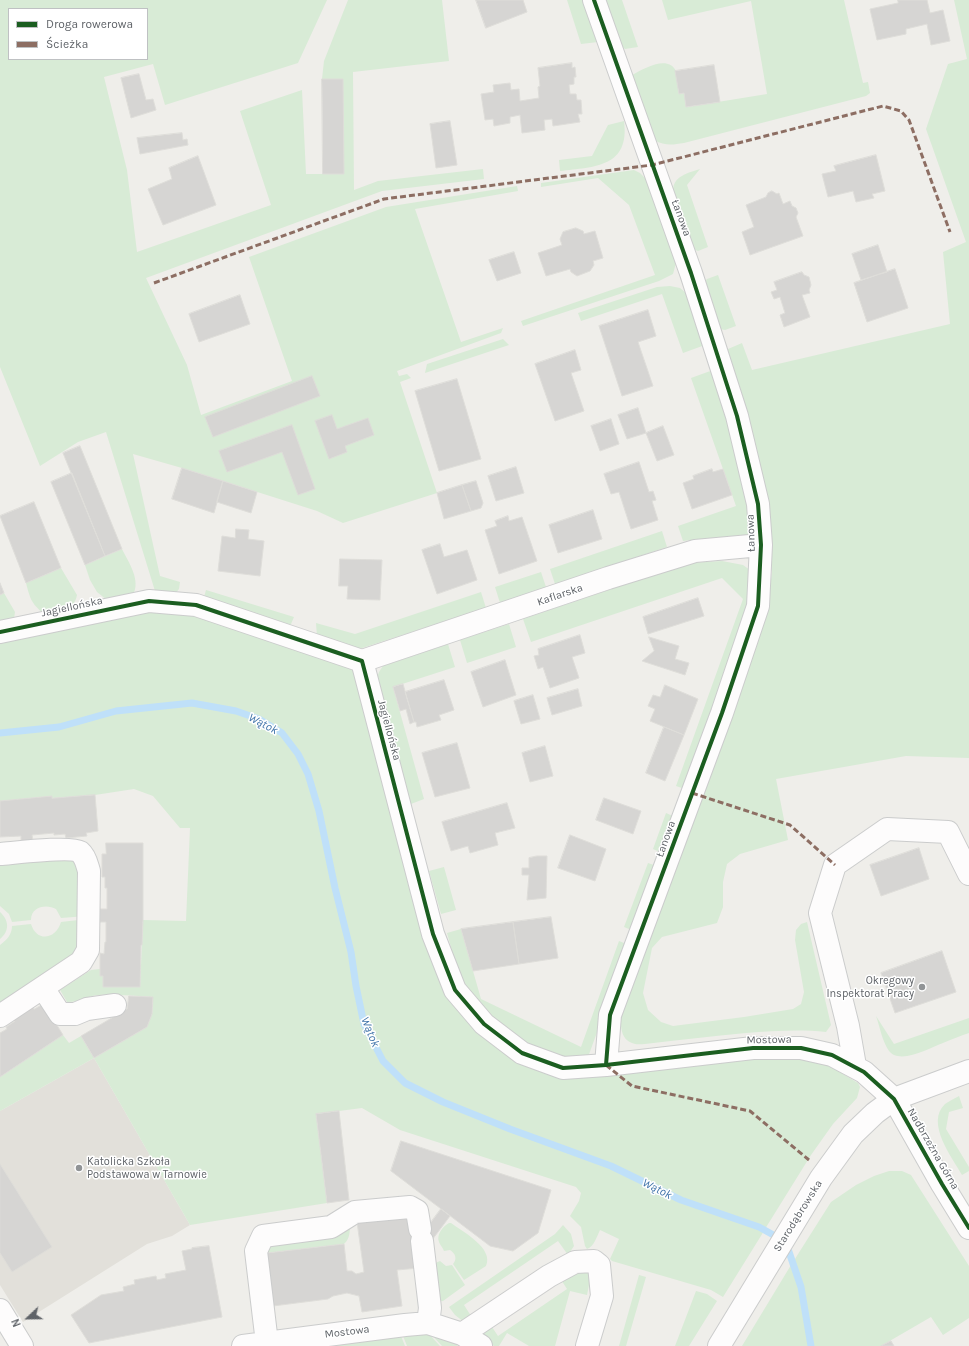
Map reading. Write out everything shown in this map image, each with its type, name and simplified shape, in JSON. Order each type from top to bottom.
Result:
[{"type":"street","name":"Łanowa","points":[[594,0],[691,273],[736,416],[758,504],[761,545],[758,606],[719,720],[610,1014],[606,1065]]},
{"type":"street","name":"Kaflarska","points":[[362,661],[608,578],[695,551],[761,545]]},
{"type":"street","name":"Jagiellońska","points":[[0,632],[149,601],[181,603],[196,605],[362,661],[433,934],[455,990],[484,1024],[522,1053],[563,1068],[606,1065]]},
{"type":"street","points":[[855,1066],[848,1026],[820,913],[835,865],[887,829],[948,832],[969,874]]},
{"type":"street","points":[[0,854],[66,849],[79,852],[86,859],[89,871],[88,950],[81,962],[0,1016]]},
{"type":"street","points":[[43,988],[60,1014],[75,1014],[87,1009],[115,1005]]},
{"type":"street","name":"Mostowa","points":[[606,1065],[761,1048],[801,1048],[832,1055],[855,1066],[864,1072],[894,1099]]},
{"type":"street","points":[[894,1099],[969,1071]]},
{"type":"street","name":"Starodąbrowska","points":[[719,1346],[821,1178],[853,1134],[875,1113],[894,1099]]},
{"type":"street","name":"Nadbrzeżna Górna","points":[[894,1099],[942,1184],[969,1228]]},
{"type":"street","points":[[267,1343],[256,1251],[263,1236],[331,1227],[355,1212],[410,1207],[417,1211],[421,1235],[430,1308],[428,1323],[462,1334],[481,1346]]},
{"type":"street","points":[[462,1334],[549,1276],[575,1262],[594,1261],[599,1265],[602,1296],[587,1346]]},
{"type":"street","points":[[0,1310],[15,1343]]},
{"type":"street","name":"Mostowa","points":[[243,1346],[428,1323]]},
{"type":"shaded area","name":"Katolicka Szkoła Podstawowa w Tarnowie","points":[[94,1058],[190,1225],[172,1236],[147,1244],[23,1322],[0,1285],[0,1111]]},
{"type":"green space","points":[[0,0],[327,0],[298,63],[165,105],[153,64],[104,77],[127,170],[137,252],[271,205],[240,111],[302,90],[306,174],[343,174],[322,79],[324,61],[348,0],[442,0],[449,61],[353,72],[354,190],[378,181],[483,169],[484,179],[382,191],[146,278],[187,365],[201,415],[292,381],[249,257],[386,207],[517,186],[518,191],[415,209],[461,342],[503,328],[501,333],[397,371],[399,376],[407,374],[411,378],[400,382],[437,493],[343,523],[317,511],[133,454],[160,576],[180,582],[179,589],[175,594],[155,591],[106,432],[78,442],[40,466],[0,367]]},
{"type":"green space","points":[[567,0],[584,0],[598,42],[581,44]]},
{"type":"green space","points":[[603,0],[622,0],[638,47],[625,49],[620,45]]},
{"type":"green space","points":[[662,0],[844,0],[863,83],[868,82],[870,93],[866,96],[684,143],[669,144],[658,142],[654,140],[631,80],[632,75],[655,64],[667,64],[672,66],[676,71],[679,94],[684,93],[687,107],[767,94],[751,1],[668,20]]},
{"type":"green space","points":[[954,0],[969,0],[969,758],[906,756],[776,779],[788,840],[740,854],[727,864],[723,882],[723,907],[717,923],[662,937],[652,948],[643,993],[648,1010],[661,1022],[673,1026],[793,1009],[801,1004],[804,992],[795,940],[796,930],[801,924],[807,922],[831,1025],[826,1032],[796,1030],[721,1035],[634,1044],[627,1040],[622,1031],[622,1003],[766,611],[772,573],[771,540],[727,354],[728,349],[742,343],[752,370],[950,324],[943,252],[966,242],[926,129],[948,64],[967,59]]},
{"type":"green space","points":[[624,121],[624,136],[621,148],[616,156],[597,166],[560,171],[559,160],[592,156],[608,125]]},
{"type":"green space","points":[[700,169],[687,185],[708,247],[698,251],[693,249],[673,191],[678,179],[686,174]]},
{"type":"green space","points":[[634,170],[646,179],[676,263],[673,274],[659,281],[523,326],[521,321],[655,275],[629,205],[598,178],[541,187],[541,183]]},
{"type":"green space","points":[[718,275],[736,326],[725,330],[720,329],[704,282],[707,279]]},
{"type":"green space","points":[[670,286],[680,288],[686,293],[705,345],[683,353],[662,294],[581,321],[578,313],[657,287]]},
{"type":"green space","points":[[503,339],[509,345],[425,373],[427,364]]},
{"type":"green space","points":[[713,370],[739,457],[751,529],[747,537],[683,541],[678,526],[736,506],[691,378]]},
{"type":"green space","points":[[662,531],[667,547],[555,584],[550,569]]},
{"type":"green space","points":[[122,549],[131,566],[135,578],[135,589],[133,595],[107,600],[97,592],[90,580],[85,565]]},
{"type":"green space","points":[[722,561],[743,565],[750,570],[754,591],[685,789],[676,786],[743,599],[722,578],[531,642],[523,619],[688,563]]},
{"type":"green space","points":[[61,568],[77,595],[75,601],[73,605],[64,609],[43,613],[32,600],[26,583]]},
{"type":"green space","points":[[541,572],[546,587],[500,603],[495,587]]},
{"type":"green space","points":[[206,590],[294,617],[291,624],[285,627],[204,597]]},
{"type":"green space","points":[[481,592],[486,608],[356,650],[317,637],[316,623],[355,634]]},
{"type":"green space","points":[[4,593],[15,612],[14,619],[5,622],[0,620],[0,595]]},
{"type":"green space","points":[[149,604],[196,607],[354,663],[453,991],[563,1071],[753,1051],[846,1066],[843,1074],[858,1083],[860,1087],[857,1098],[833,1124],[811,1155],[765,1229],[731,1215],[681,1199],[612,1164],[511,1128],[444,1101],[406,1082],[384,1060],[366,1024],[358,987],[353,952],[336,888],[321,811],[309,774],[300,753],[283,732],[260,718],[237,709],[191,702],[115,710],[59,726],[0,731],[0,636]]},
{"type":"green space","points":[[509,624],[516,647],[467,663],[460,640]]},
{"type":"green space","points":[[448,644],[455,667],[393,687],[424,799],[411,804],[379,692],[377,681],[378,675],[383,666]]},
{"type":"green space","points":[[191,705],[235,713],[258,721],[280,735],[297,754],[318,811],[333,888],[349,952],[363,1025],[382,1062],[404,1084],[443,1104],[510,1131],[611,1168],[679,1202],[764,1231],[723,1297],[711,1290],[612,1261],[610,1259],[619,1239],[600,1230],[593,1244],[587,1249],[581,1227],[570,1216],[579,1201],[581,1193],[576,1187],[400,1130],[362,1108],[316,1114],[327,1203],[190,1225],[94,1058],[147,1027],[152,1014],[153,997],[98,995],[67,1002],[60,990],[91,970],[100,969],[100,976],[103,976],[103,987],[140,987],[143,920],[186,921],[190,828],[180,828],[153,796],[134,789],[95,795],[52,798],[52,796],[0,801],[0,735],[60,729],[117,713]]},
{"type":"green space","points":[[666,813],[675,817],[662,853],[653,849]]},
{"type":"green space","points":[[78,855],[87,916],[61,918],[56,909],[52,907],[40,907],[34,912],[31,920],[12,922],[9,914],[0,906],[0,856]]},
{"type":"green space","points":[[648,863],[657,866],[634,931],[624,927]]},
{"type":"green space","points":[[444,867],[456,910],[441,914],[429,871]]},
{"type":"green space","points":[[0,912],[7,922],[7,929],[0,939]]},
{"type":"green space","points":[[87,919],[86,950],[0,1013],[0,945],[9,937],[12,926],[31,924],[38,934],[46,936],[55,932],[59,928],[61,922]]},
{"type":"green space","points":[[461,929],[481,999],[581,1047],[619,941],[629,945],[588,1057],[573,1059],[560,1057],[546,1052],[516,1036],[489,1017],[466,989],[456,965],[447,933]]},
{"type":"green space","points":[[876,1016],[894,1044],[969,1018],[969,1033],[915,1054],[907,1056],[894,1055],[887,1047]]},
{"type":"green space","points":[[63,1035],[69,1043],[81,1036],[94,1058],[0,1111],[0,1077]]},
{"type":"green space","points":[[959,1096],[963,1108],[949,1112],[946,1129],[969,1167],[969,1171],[962,1175],[942,1140],[938,1121],[940,1112],[945,1104]]},
{"type":"green space","points":[[889,1171],[902,1171],[911,1175],[969,1266],[969,1318],[943,1335],[931,1317],[881,1346],[813,1346],[802,1287],[793,1262],[831,1202],[856,1185],[874,1176]]},
{"type":"green space","points":[[350,1223],[349,1237],[344,1244],[267,1253],[262,1248]]},
{"type":"green space","points":[[449,1223],[476,1241],[486,1253],[486,1266],[464,1280],[453,1264],[455,1258],[454,1253],[450,1250],[444,1251],[438,1239],[438,1236],[444,1226]]},
{"type":"green space","points":[[563,1225],[571,1234],[574,1246],[568,1255],[558,1241],[464,1305],[473,1319],[464,1322],[455,1315],[449,1307],[555,1234]]},
{"type":"green space","points":[[440,1261],[446,1266],[452,1265],[465,1285],[443,1301],[433,1302],[431,1265]]},
{"type":"green space","points":[[791,1265],[799,1288],[809,1346],[742,1346]]},
{"type":"green space","points":[[587,1271],[590,1280],[587,1295],[570,1291],[555,1346],[529,1346],[507,1333],[499,1346],[494,1346],[479,1337],[488,1321],[498,1336],[567,1289],[558,1275]]},
{"type":"green space","points":[[639,1275],[646,1277],[626,1346],[619,1346]]},
{"type":"green space","points":[[696,1291],[707,1294],[717,1301],[689,1346],[675,1346]]},
{"type":"green space","points":[[428,1333],[440,1346],[407,1346],[403,1336]]},
{"type":"green space","points":[[430,1333],[462,1338],[457,1346],[442,1346]]},
{"type":"green space","points":[[401,1336],[405,1346],[318,1346]]},
{"type":"building","points":[[476,0],[523,0],[527,12],[486,28]]},
{"type":"building","points":[[898,0],[927,0],[930,13],[943,10],[950,41],[931,45],[927,24],[906,29],[906,34],[877,40],[870,9],[898,3]]},
{"type":"building","points":[[572,63],[572,68],[575,67],[576,77],[574,77],[574,84],[569,85],[570,94],[576,94],[577,100],[581,100],[582,114],[578,114],[580,122],[553,126],[552,119],[544,120],[545,130],[522,133],[520,115],[510,117],[510,123],[494,126],[493,119],[485,120],[481,94],[494,92],[493,85],[510,83],[511,90],[519,89],[520,101],[539,98],[538,87],[540,86],[538,68]]},
{"type":"building","points":[[714,65],[720,102],[686,107],[684,93],[679,94],[675,71]]},
{"type":"building","points":[[139,74],[146,100],[153,99],[156,110],[131,118],[121,78]]},
{"type":"building","points":[[322,79],[343,79],[344,174],[323,174]]},
{"type":"building","points":[[450,121],[457,165],[436,168],[430,124]]},
{"type":"building","points":[[182,133],[183,140],[187,139],[188,145],[140,154],[137,138]]},
{"type":"building","points":[[876,155],[885,191],[872,194],[874,198],[856,202],[853,191],[828,197],[822,174],[836,171],[834,166]]},
{"type":"building","points":[[198,156],[216,205],[163,225],[148,189],[172,179],[169,168]]},
{"type":"building","points":[[772,191],[777,194],[779,193],[783,204],[790,201],[792,206],[796,208],[798,213],[796,217],[803,236],[750,255],[742,232],[754,227],[746,205],[766,197],[768,193]]},
{"type":"building","points":[[576,228],[583,231],[584,234],[595,231],[603,258],[593,261],[594,265],[590,271],[577,276],[571,272],[570,269],[546,276],[538,253],[562,245],[560,239],[563,232]]},
{"type":"building","points":[[878,245],[887,272],[861,280],[852,254]]},
{"type":"building","points":[[514,252],[521,273],[497,281],[489,260]]},
{"type":"building","points":[[895,269],[908,308],[867,322],[854,283]]},
{"type":"building","points":[[802,272],[804,275],[809,277],[811,285],[809,290],[810,293],[802,295],[810,317],[784,327],[780,315],[785,313],[780,297],[774,299],[771,292],[777,290],[774,282]]},
{"type":"building","points":[[240,295],[250,324],[199,342],[189,314]]},
{"type":"building","points":[[648,310],[656,336],[638,342],[653,386],[622,396],[599,326]]},
{"type":"building","points":[[575,350],[581,370],[571,373],[584,411],[555,421],[535,364]]},
{"type":"building","points":[[312,376],[320,396],[213,437],[205,417]]},
{"type":"building","points":[[457,379],[481,459],[439,471],[415,391]]},
{"type":"building","points":[[638,408],[646,433],[627,439],[618,415]]},
{"type":"building","points":[[332,415],[337,429],[368,418],[374,435],[345,446],[347,452],[329,459],[315,421]]},
{"type":"building","points":[[611,419],[619,444],[600,451],[591,426]]},
{"type":"building","points":[[292,425],[315,489],[298,495],[282,452],[227,472],[219,451]]},
{"type":"building","points":[[663,426],[674,455],[657,461],[646,433]]},
{"type":"building","points":[[80,446],[122,549],[105,556],[63,453]]},
{"type":"building","points":[[639,462],[649,492],[653,491],[656,500],[652,501],[658,520],[631,529],[619,492],[611,494],[604,474]]},
{"type":"building","points":[[516,467],[524,493],[496,501],[488,476]]},
{"type":"building","points":[[182,468],[223,481],[214,513],[172,499]]},
{"type":"building","points":[[712,469],[713,472],[723,469],[732,495],[692,509],[683,483],[694,479],[693,476]]},
{"type":"building","points":[[72,473],[105,556],[85,565],[51,482]]},
{"type":"building","points":[[223,481],[257,492],[251,513],[217,502]]},
{"type":"building","points":[[476,481],[483,503],[481,508],[471,511],[462,485]]},
{"type":"building","points":[[462,485],[471,511],[444,519],[437,493]]},
{"type":"building","points":[[34,502],[61,568],[26,583],[0,516]]},
{"type":"building","points":[[593,510],[602,539],[558,553],[549,525]]},
{"type":"building","points":[[508,516],[509,521],[522,517],[537,561],[499,574],[485,530],[497,526],[495,521]]},
{"type":"building","points":[[236,529],[249,530],[248,539],[264,541],[260,576],[218,571],[222,536],[235,538]]},
{"type":"building","points":[[440,544],[444,557],[467,550],[477,580],[437,594],[422,550]]},
{"type":"building","points":[[340,559],[382,560],[380,600],[347,599],[348,586],[339,586]]},
{"type":"building","points":[[0,583],[4,593],[0,595]]},
{"type":"building","points":[[698,598],[704,616],[648,634],[643,617]]},
{"type":"building","points":[[580,635],[585,653],[572,657],[579,678],[550,688],[543,667],[538,669],[534,656],[539,655],[538,649]]},
{"type":"building","points":[[649,637],[679,646],[675,659],[689,663],[685,675],[642,661],[654,651]]},
{"type":"building","points":[[505,660],[516,695],[483,707],[471,672]]},
{"type":"building","points":[[444,680],[454,710],[439,715],[441,720],[417,727],[416,722],[414,722],[405,692]]},
{"type":"building","points":[[403,684],[414,722],[410,724],[406,709],[400,711],[393,687]]},
{"type":"building","points":[[665,685],[698,699],[684,735],[650,721],[655,709],[648,706],[653,695],[660,697]]},
{"type":"building","points":[[578,689],[582,706],[552,715],[547,698]]},
{"type":"building","points":[[533,695],[540,719],[521,724],[514,701]]},
{"type":"building","points":[[664,727],[684,735],[665,781],[646,773]]},
{"type":"building","points":[[457,743],[470,788],[435,797],[422,753]]},
{"type":"building","points":[[545,746],[553,776],[530,782],[522,753]]},
{"type":"building","points":[[95,795],[98,831],[86,833],[87,836],[66,838],[65,834],[54,835],[54,833],[32,835],[33,841],[21,842],[21,836],[0,837],[0,801],[52,796],[52,798]]},
{"type":"building","points":[[604,798],[641,811],[633,834],[596,820]]},
{"type":"building","points":[[507,803],[515,828],[495,833],[498,845],[470,853],[468,846],[451,851],[442,822]]},
{"type":"building","points":[[570,835],[606,849],[595,881],[558,868]]},
{"type":"building","points":[[106,843],[143,843],[143,920],[140,987],[103,987],[103,976],[100,976],[100,953],[104,954],[106,942],[106,922],[100,922],[100,909],[107,909],[107,888],[105,888],[105,877],[102,877],[102,854],[106,854]]},
{"type":"building","points":[[919,848],[929,879],[881,896],[870,865]]},
{"type":"building","points":[[547,856],[546,898],[527,900],[529,875],[522,875],[522,868],[529,868],[529,858]]},
{"type":"building","points":[[551,917],[558,958],[519,964],[513,922]]},
{"type":"building","points":[[513,922],[519,964],[473,971],[461,929]]},
{"type":"building","points":[[942,951],[956,992],[895,1013],[881,973]]},
{"type":"building","points":[[129,996],[153,997],[152,1014],[147,1027],[94,1058],[81,1036],[127,1009]]},
{"type":"building","points":[[44,1004],[63,1035],[0,1077],[0,1033],[7,1029],[6,1027],[15,1021],[13,1018],[32,1006],[34,1009]]},
{"type":"building","points":[[339,1111],[349,1200],[327,1203],[316,1114]]},
{"type":"building","points":[[401,1141],[551,1190],[538,1233],[513,1251],[490,1246],[391,1171]]},
{"type":"building","points":[[0,1164],[52,1247],[12,1272],[0,1253]]},
{"type":"building","points":[[441,1209],[450,1216],[432,1240],[426,1229]]},
{"type":"building","points":[[412,1215],[419,1268],[397,1270],[402,1306],[362,1312],[359,1296],[347,1293],[333,1296],[328,1299],[273,1306],[267,1253],[344,1244],[347,1271],[352,1271],[356,1274],[364,1272],[357,1222]]},
{"type":"building","points":[[209,1246],[222,1317],[89,1343],[71,1315],[101,1295],[124,1291],[123,1287],[135,1284],[134,1280],[156,1276],[157,1280],[166,1278],[165,1274],[186,1270],[182,1251]]},
{"type":"building","points":[[891,1341],[894,1346],[881,1346]]},
{"type":"waterway","name":"Wątok","points":[[0,733],[59,727],[116,711],[192,703],[236,711],[259,719],[282,733],[298,754],[308,774],[319,811],[335,888],[351,952],[364,1024],[383,1061],[405,1083],[443,1102],[510,1129],[611,1166],[681,1200],[759,1227],[777,1237],[788,1249],[801,1287],[811,1346]]},
{"type":"marked path","points":[[154,283],[384,199],[652,165],[883,106],[901,111],[909,120],[950,232]]},
{"type":"marked path","points":[[692,793],[790,825],[835,865]]},
{"type":"marked path","points":[[606,1065],[632,1086],[750,1111],[809,1160]]},
{"type":"cycle path","points":[[594,0],[691,273],[737,416],[758,504],[761,545],[758,606],[722,713],[610,1015],[606,1065]]},
{"type":"cycle path","points":[[0,632],[149,601],[196,605],[362,661],[433,934],[455,990],[484,1024],[522,1053],[563,1068],[606,1065],[753,1048],[801,1048],[832,1055],[864,1072],[894,1099],[942,1184],[969,1228]]},
{"type":"place","name":"Okregowy Inspektorat Pracy","points":[[922,987]]},
{"type":"place","name":"Katolicka Szkoła Podstawowa w Tarnowie","points":[[79,1168]]}]
